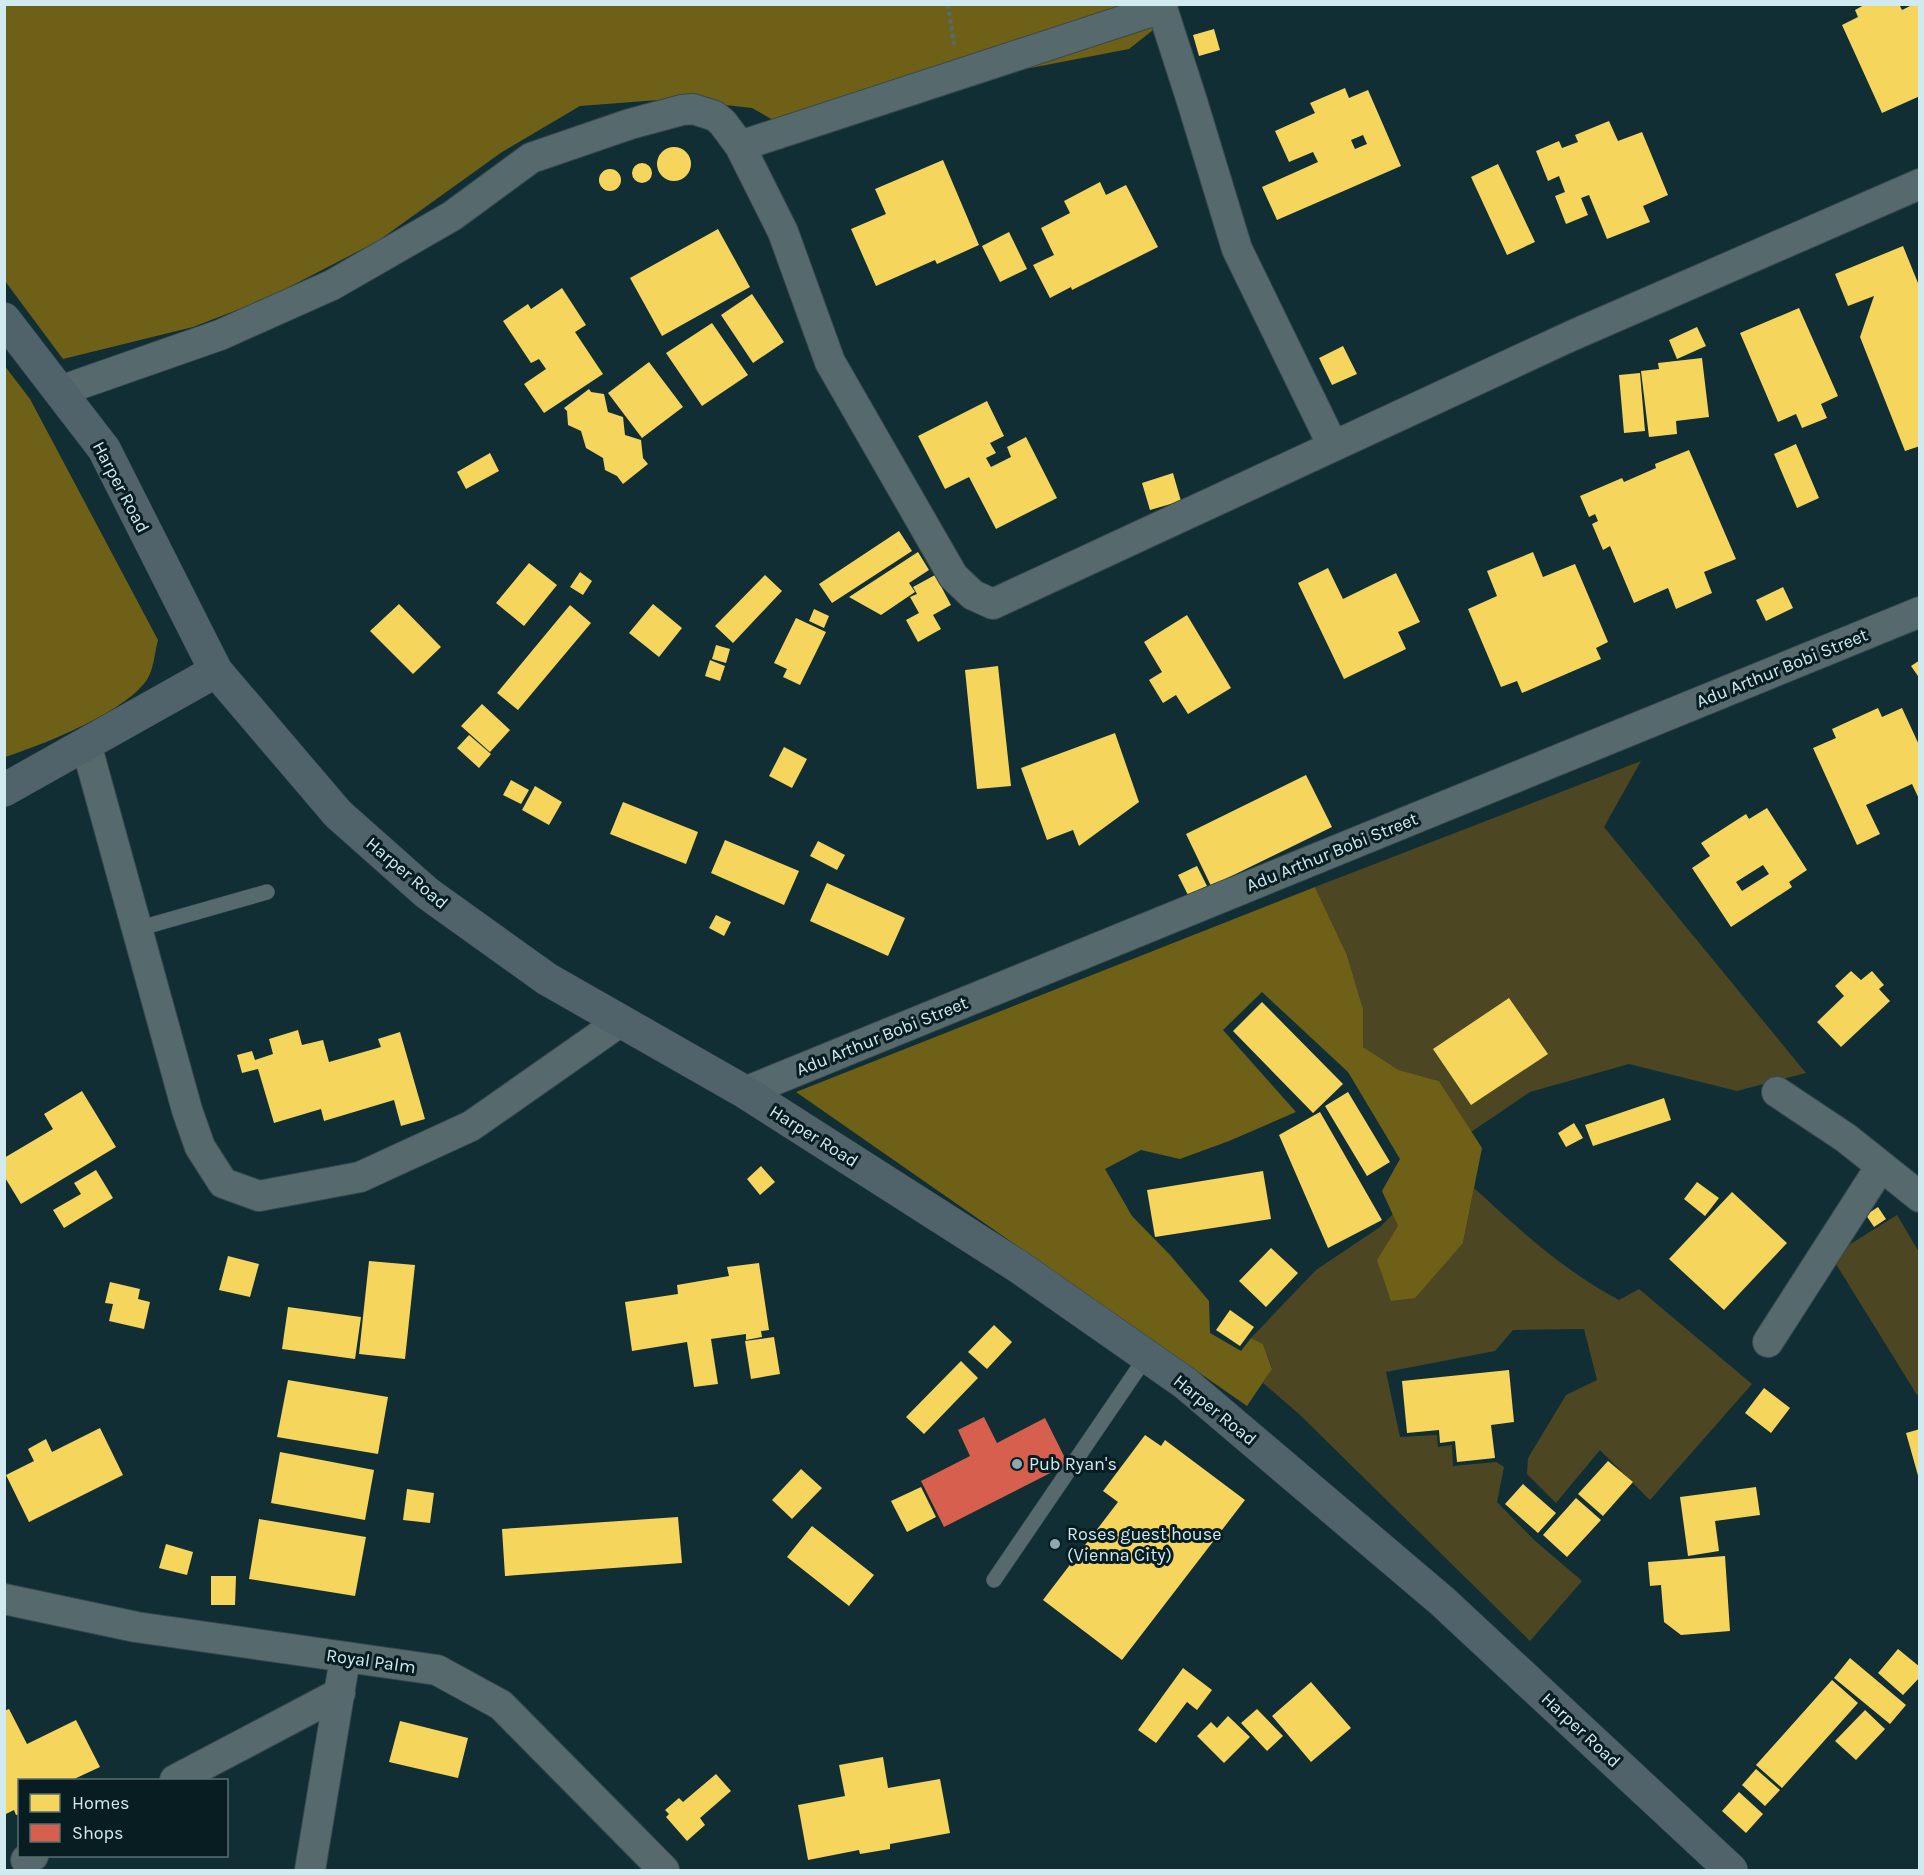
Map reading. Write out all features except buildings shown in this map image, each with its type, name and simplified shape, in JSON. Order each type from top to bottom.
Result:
[{"type":"main road","name":"Harper Road","points":[[4,319],[104,449],[216,672],[338,814],[427,893],[547,979],[745,1092],[1019,1267],[1185,1383],[1442,1601],[1731,1870]]},
{"type":"main road","points":[[4,790],[216,672]]},
{"type":"street","points":[[740,146],[1162,6],[1237,249],[1333,446]]},
{"type":"street","points":[[60,391],[220,335],[332,285],[452,216],[531,158],[630,124],[682,110],[693,110],[715,116],[740,146],[783,232],[830,362],[953,576],[973,595],[993,604],[1570,336],[1920,184]]},
{"type":"street","name":"Adu Arthur Bobi Street","points":[[745,1092],[1920,612]]},
{"type":"street","points":[[86,744],[188,1110],[200,1147],[223,1183],[259,1196],[360,1177],[471,1126],[621,1021]]},
{"type":"street","points":[[1777,1092],[1846,1138],[1920,1197]]},
{"type":"street","points":[[1768,1342],[1881,1166]]},
{"type":"street","name":"Royal Palm","points":[[4,1599],[136,1627],[436,1670],[501,1705],[664,1870]]},
{"type":"street","points":[[310,1870],[345,1658]]},
{"type":"street","points":[[177,1779],[339,1693]]},
{"type":"lane","points":[[137,929],[267,891]]},
{"type":"lane","points":[[994,1580],[1146,1357]]},
{"type":"path","points":[[948,4],[958,75]]},
{"type":"shaded area","points":[[5,5],[1178,5],[1171,16],[1129,49],[952,83],[791,130],[752,108],[672,99],[580,106],[502,152],[378,241],[268,298],[193,327],[63,359],[5,281]]},
{"type":"shaded area","points":[[4,365],[30,399],[158,640],[149,676],[139,689],[124,701],[105,714],[61,736],[5,757]]},
{"type":"shaded area","points":[[1641,761],[1604,827],[1806,1073],[1737,1091],[1629,1064],[1530,1092],[1471,1132],[1439,1081],[1399,1070],[1363,1047],[1363,1009],[1347,955],[1315,887]]},
{"type":"shaded area","points":[[1315,887],[1347,955],[1363,1009],[1363,1047],[1399,1070],[1439,1081],[1482,1148],[1463,1243],[1415,1298],[1391,1301],[1377,1260],[1398,1226],[1382,1191],[1400,1159],[1348,1072],[1262,992],[1223,1030],[1296,1112],[1180,1159],[1141,1150],[1105,1169],[1132,1216],[1171,1256],[1209,1301],[1210,1333],[1241,1351],[1251,1338],[1263,1344],[1272,1369],[1247,1406],[796,1092]]},
{"type":"shaded area","points":[[1474,1188],[1543,1249],[1599,1289],[1619,1300],[1639,1289],[1752,1384],[1650,1500],[1600,1450],[1556,1503],[1527,1474],[1528,1458],[1566,1395],[1597,1380],[1584,1329],[1513,1330],[1495,1351],[1386,1372],[1400,1437],[1437,1435],[1438,1447],[1452,1445],[1453,1466],[1496,1462],[1504,1467],[1497,1502],[1533,1539],[1582,1581],[1530,1641],[1299,1414],[1263,1383],[1272,1368],[1263,1344],[1251,1338],[1316,1270],[1380,1227],[1393,1214],[1398,1226],[1463,1243]]},
{"type":"shaded area","points":[[1897,1215],[1919,1252],[1919,1394],[1917,1395],[1831,1256]]},
{"type":"place","name":"Pub Ryan's","points":[[1017,1464]]},
{"type":"place","name":"Roses guest house (Vienna City)","points":[[1055,1544]]}]
